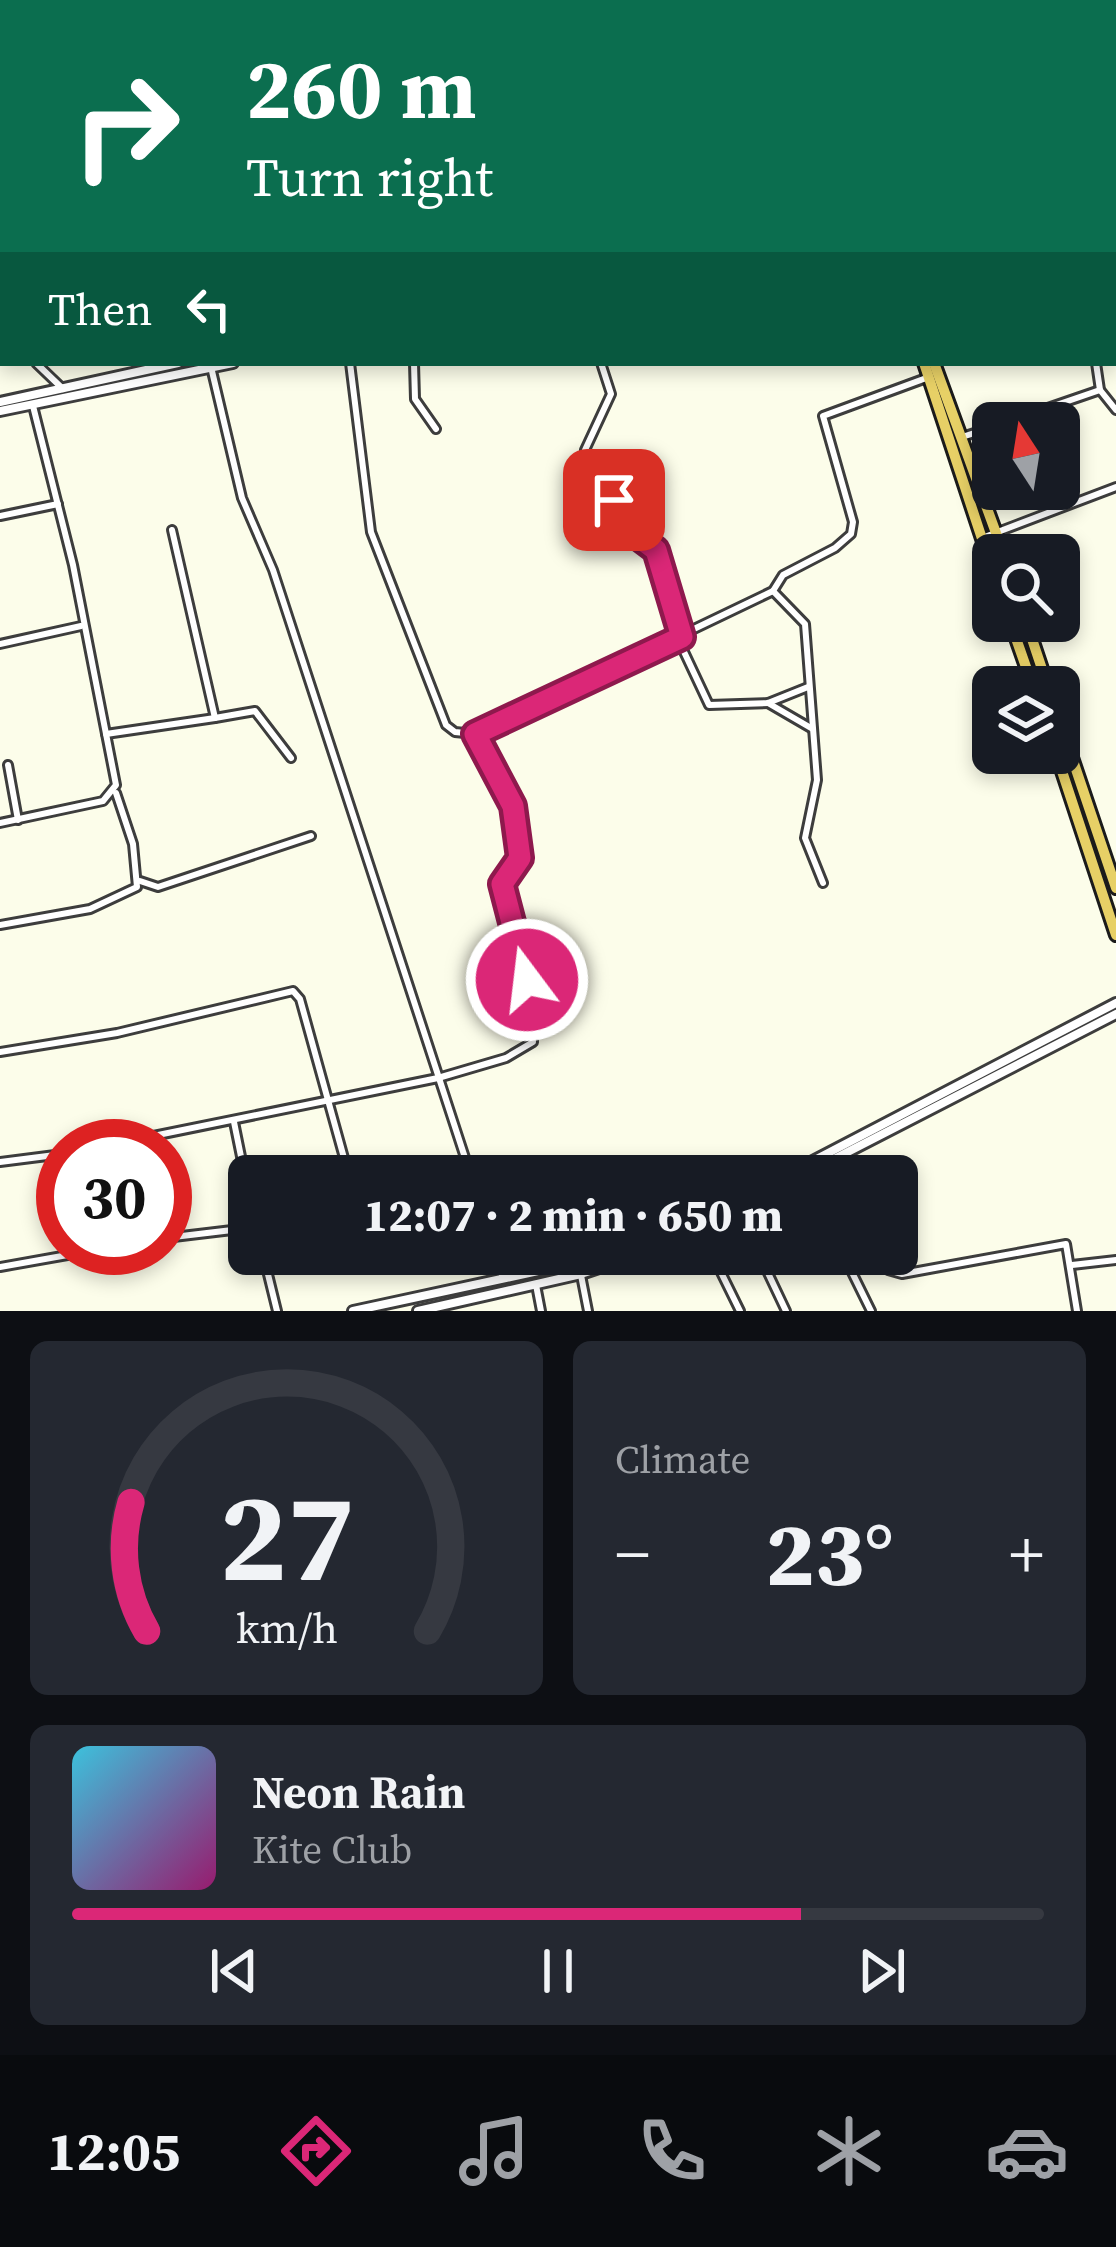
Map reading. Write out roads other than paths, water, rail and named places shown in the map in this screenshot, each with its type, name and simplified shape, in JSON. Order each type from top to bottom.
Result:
[{"type":"highway","points":[[925,366],[981,534]]},
{"type":"highway","points":[[935,366],[996,533]]},
{"type":"highway","points":[[1063,774],[1116,935]]},
{"type":"highway","points":[[1078,774],[1116,888]]},
{"type":"street","points":[[40,366],[62,389]]},
{"type":"street","points":[[0,407],[135,377],[149,366]]},
{"type":"street","points":[[32,400],[62,389],[220,366]]},
{"type":"street","points":[[350,366],[371,532],[446,724],[454,732],[475,734],[772,592],[783,575],[850,534],[853,522],[823,416],[929,377]]},
{"type":"street","points":[[414,366],[415,399],[436,429]]},
{"type":"street","points":[[602,366],[611,394],[585,450],[632,532],[656,550],[680,638],[709,705],[768,703],[808,687]]},
{"type":"street","points":[[1096,366],[1100,390],[1116,410]]},
{"type":"street","points":[[212,368],[242,498],[273,570],[464,1155]]},
{"type":"street","points":[[1065,402],[1100,390]]},
{"type":"street","points":[[32,400],[58,504],[115,792],[140,881]]},
{"type":"street","points":[[960,438],[972,434]]},
{"type":"street","points":[[996,533],[1116,487]]},
{"type":"street","points":[[0,516],[58,504]]},
{"type":"street","points":[[172,530],[215,718]]},
{"type":"street","points":[[772,592],[805,624],[817,780],[805,838],[823,884]]},
{"type":"street","points":[[0,644],[81,626]]},
{"type":"street","points":[[768,703],[811,728]]},
{"type":"street","points":[[106,734],[255,711],[291,758]]},
{"type":"street","points":[[192,1130],[438,1078],[506,1058],[532,1042],[535,1030],[502,884],[520,858],[513,806],[475,734]]},
{"type":"street","points":[[8,765],[18,820]]},
{"type":"street","points":[[0,823],[103,801],[115,792]]},
{"type":"street","points":[[140,881],[158,887],[311,836]]},
{"type":"street","points":[[0,925],[90,909],[129,895],[140,881]]},
{"type":"street","points":[[0,1052],[117,1033],[284,989],[300,999],[343,1155]]},
{"type":"street","points":[[825,1155],[1116,1004]]},
{"type":"street","points":[[843,1155],[1116,1015]]},
{"type":"street","points":[[234,1123],[241,1155]]},
{"type":"street","points":[[0,1162],[36,1157]]},
{"type":"street","points":[[192,1235],[228,1230]]},
{"type":"street","points":[[918,1271],[1066,1244],[1077,1311]]},
{"type":"street","points":[[1072,1265],[1116,1260]]},
{"type":"street","points":[[0,1267],[36,1261]]},
{"type":"street","points":[[268,1275],[277,1311]]},
{"type":"street","points":[[501,1275],[503,1281]]},
{"type":"street","points":[[353,1311],[545,1275]]},
{"type":"street","points":[[418,1311],[565,1275]]},
{"type":"street","points":[[581,1275],[588,1311]]},
{"type":"street","points":[[722,1275],[740,1311]]},
{"type":"street","points":[[769,1275],[786,1311]]},
{"type":"street","points":[[853,1275],[871,1311]]},
{"type":"street","points":[[536,1285],[541,1311]]}]
